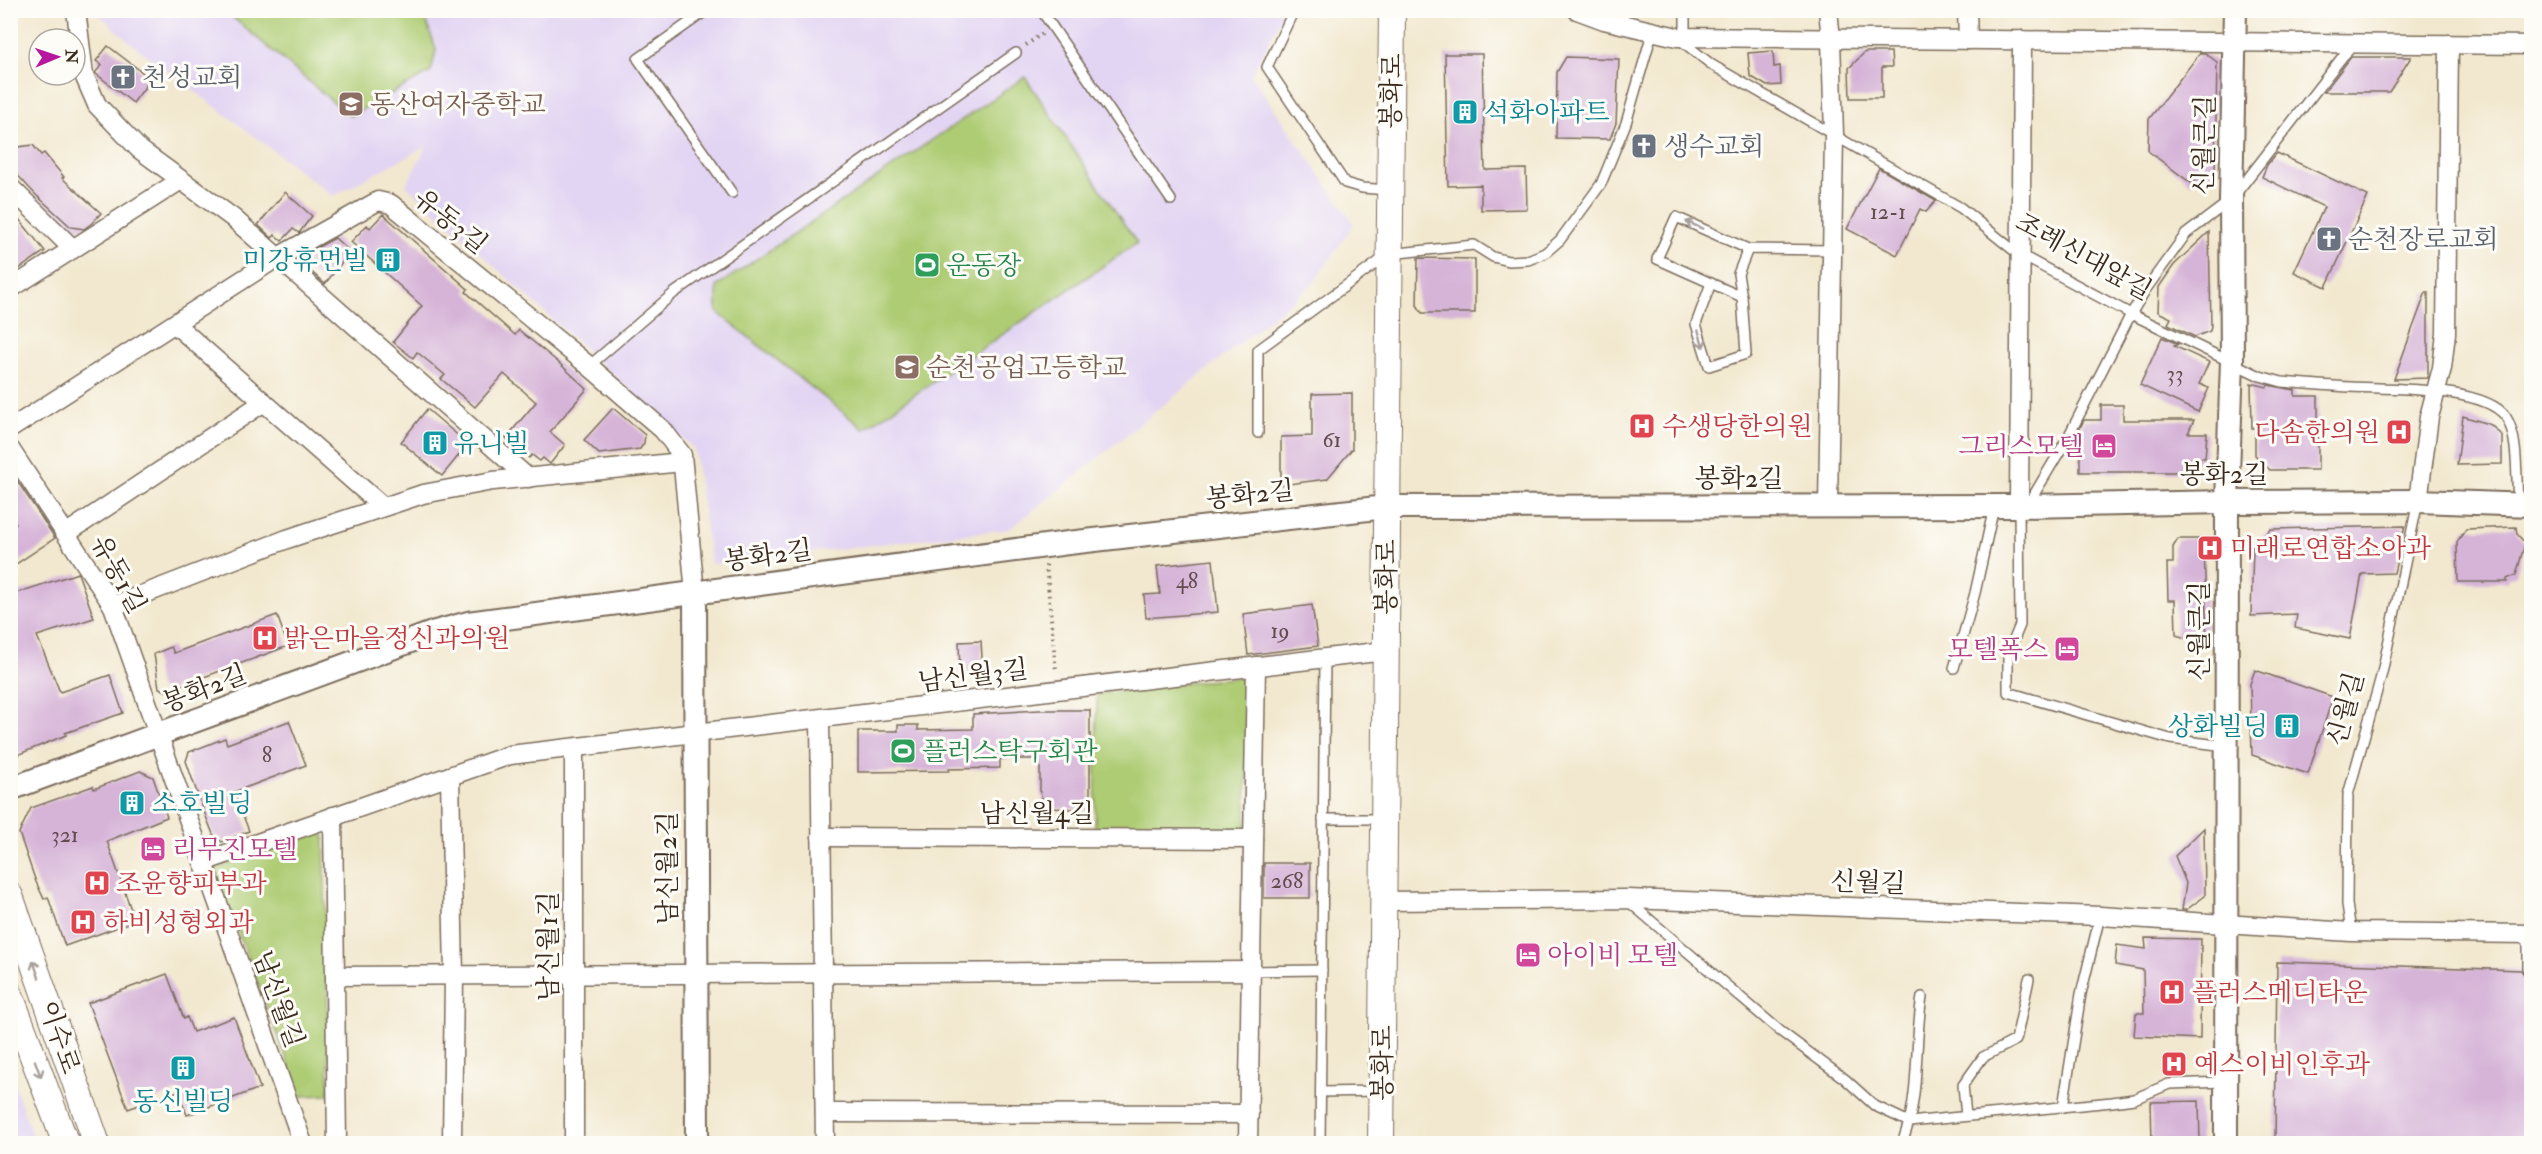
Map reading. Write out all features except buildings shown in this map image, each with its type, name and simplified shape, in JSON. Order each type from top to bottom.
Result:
[{"type":"main road","name":"봉화로","points":[[1381,1143],[1392,10]]},
{"type":"main road","name":"이수로","points":[[10,896],[97,1143]]},
{"type":"main road","name":"이수로","points":[[10,995],[66,1143]]},
{"type":"street","points":[[76,10],[84,75],[97,105],[139,150],[234,218],[528,477]]},
{"type":"street","points":[[1577,10],[1604,20],[1681,37],[2532,45]]},
{"type":"street","points":[[1828,10],[1834,135],[1828,506]]},
{"type":"street","points":[[1967,10],[1968,40]]},
{"type":"street","name":"신월큰길","points":[[2226,1143],[2227,502],[2232,361],[2231,200],[2235,10]]},
{"type":"street","points":[[2022,40],[2019,254],[2023,505]]},
{"type":"street","points":[[2418,501],[2429,417],[2437,391],[2446,333],[2449,44]]},
{"type":"street","points":[[10,289],[181,180]]},
{"type":"street","points":[[10,187],[73,249]]},
{"type":"street","name":"유동3길","points":[[10,429],[176,325],[278,257],[378,201],[390,204],[589,366],[663,430],[682,455],[695,593]]},
{"type":"street","points":[[176,325],[382,506]]},
{"type":"street","points":[[67,533],[264,402]]},
{"type":"street","name":"유동1길","points":[[10,449],[113,606],[159,735]]},
{"type":"street","points":[[113,606],[287,539],[423,494],[493,481],[682,462]]},
{"type":"street","name":"봉화2길","points":[[10,789],[435,632],[468,623],[503,616],[695,593],[1044,546],[1386,507],[2418,501],[2525,505]]},
{"type":"street","name":"남신월2길","points":[[695,593],[696,1143]]},
{"type":"street","name":"남신월3길","points":[[696,733],[1385,651]]},
{"type":"street","points":[[1248,1143],[1256,666]]},
{"type":"street","points":[[820,719],[825,1143]]},
{"type":"street","points":[[203,862],[510,756],[696,733]]},
{"type":"street","name":"남신월길","points":[[159,735],[303,1143]]},
{"type":"street","name":"남신월1길","points":[[574,749],[574,1143]]},
{"type":"street","points":[[450,776],[454,976],[452,1143]]},
{"type":"street","points":[[333,816],[337,1143]]},
{"type":"street","name":"남신월4길","points":[[821,837],[1253,839]]},
{"type":"street","name":"신월길","points":[[1383,901],[1627,899],[2100,916],[2351,932],[2530,934]]},
{"type":"street","points":[[336,976],[1251,971]]},
{"type":"street","points":[[825,1113],[1249,1114]]},
{"type":"lane","points":[[707,10],[638,59],[732,193]]},
{"type":"lane","points":[[1041,10],[1171,200]]},
{"type":"lane","points":[[1294,10],[1267,66],[1345,183],[1362,188],[1390,190]]},
{"type":"lane","points":[[1681,37],[1685,10]]},
{"type":"lane","points":[[1258,433],[1258,350],[1389,254],[1474,245],[1493,257],[1509,261],[1528,260],[1545,253],[1560,240],[1601,184],[1626,123],[1653,30]]},
{"type":"lane","name":"조례신대앞길","points":[[1681,37],[1712,65],[1961,208],[2019,254],[2131,314],[2260,376],[2282,382],[2437,391],[2478,400],[2497,407],[2507,418],[2513,437],[2525,505]]},
{"type":"lane","points":[[2227,746],[2170,739],[2008,692],[2008,654],[2020,625],[2023,505],[2067,439],[2131,314],[2186,234],[2231,200],[2343,56],[2356,43]]},
{"type":"lane","points":[[589,366],[674,293],[1016,53]]},
{"type":"lane","points":[[1742,297],[1657,259],[1676,217],[1748,249],[1832,250]]},
{"type":"lane","points":[[1711,284],[1696,324],[1709,366],[1746,354],[1738,274],[1748,249]]},
{"type":"lane","name":"신월길","points":[[2351,932],[2347,904],[2348,795],[2382,673],[2418,501]]},
{"type":"lane","points":[[1954,668],[1975,593],[1995,505]]},
{"type":"lane","points":[[1320,1143],[1325,658]]},
{"type":"lane","points":[[1323,819],[1384,819]]},
{"type":"lane","points":[[1627,899],[1780,1031],[1845,1079],[1875,1106],[1909,1122],[2134,1099],[2169,1084],[2227,1082]]},
{"type":"lane","points":[[2063,1107],[2080,994],[2100,916]]},
{"type":"lane","points":[[2528,970],[2530,934]]},
{"type":"lane","points":[[1251,971],[1322,970]]},
{"type":"lane","points":[[1966,1116],[1964,1085],[1983,1057],[2016,1041],[2029,979]]},
{"type":"lane","points":[[1902,1143],[1915,1097],[1916,1047],[1922,997]]},
{"type":"lane","points":[[1321,1092],[1382,1091]]},
{"type":"path","points":[[1016,53],[1052,27]]},
{"type":"path","points":[[1044,546],[1058,690]]},
{"type":"shaded area","name":"순천공업고등학교","points":[[95,11],[1285,11],[1251,75],[1354,224],[1312,285],[1010,529],[711,564],[694,449],[406,185],[427,146],[333,196],[131,43]]},
{"type":"shaded area","points":[[11,1075],[35,1143],[11,1143]]},
{"type":"green space","points":[[225,11],[423,11],[436,50],[431,72],[350,116]]},
{"type":"green space","name":"운동장","points":[[1025,77],[1137,243],[864,429],[717,312],[717,286]]},
{"type":"green space","points":[[1248,676],[1246,833],[1095,832],[1097,694]]},
{"type":"green space","points":[[324,831],[329,1095],[301,1096],[214,869]]},
{"type":"place","name":"천성교회","points":[[123,77]]},
{"type":"place","name":"동산여자중학교","points":[[351,104]]},
{"type":"place","name":"석화아파트","points":[[1465,112]]},
{"type":"place","name":"생수교회","points":[[1644,146]]},
{"type":"place","name":"순천장로교회","points":[[2329,239]]},
{"type":"place","name":"미강휴먼빌","points":[[388,260]]},
{"type":"place","name":"운동장","points":[[927,265]]},
{"type":"place","name":"순천공업고등학교","points":[[907,367]]},
{"type":"place","name":"수생당한의원","points":[[1642,426]]},
{"type":"place","name":"다솜한의원","points":[[2399,432]]},
{"type":"place","name":"유니빌","points":[[435,443]]},
{"type":"place","name":"그리스모텔","points":[[2104,446]]},
{"type":"place","name":"미래로연합소아과","points":[[2210,548]]},
{"type":"place","name":"밝은마을정신과의원","points":[[265,638]]},
{"type":"place","name":"모텔폭스","points":[[2067,649]]},
{"type":"place","name":"상화빌딩","points":[[2287,726]]},
{"type":"place","name":"플러스탁구회관","points":[[903,751]]},
{"type":"place","name":"소호빌딩","points":[[132,803]]},
{"type":"place","name":"리무진모텔","points":[[153,849]]},
{"type":"place","name":"조윤향피부과","points":[[97,883]]},
{"type":"place","name":"하비성형외과","points":[[83,922]]},
{"type":"place","name":"아이비 모텔","points":[[1528,955]]},
{"type":"place","name":"플러스메디타운","points":[[2172,992]]},
{"type":"place","name":"예스이비인후과","points":[[2174,1064]]},
{"type":"place","name":"동신빌딩","points":[[183,1068]]}]
